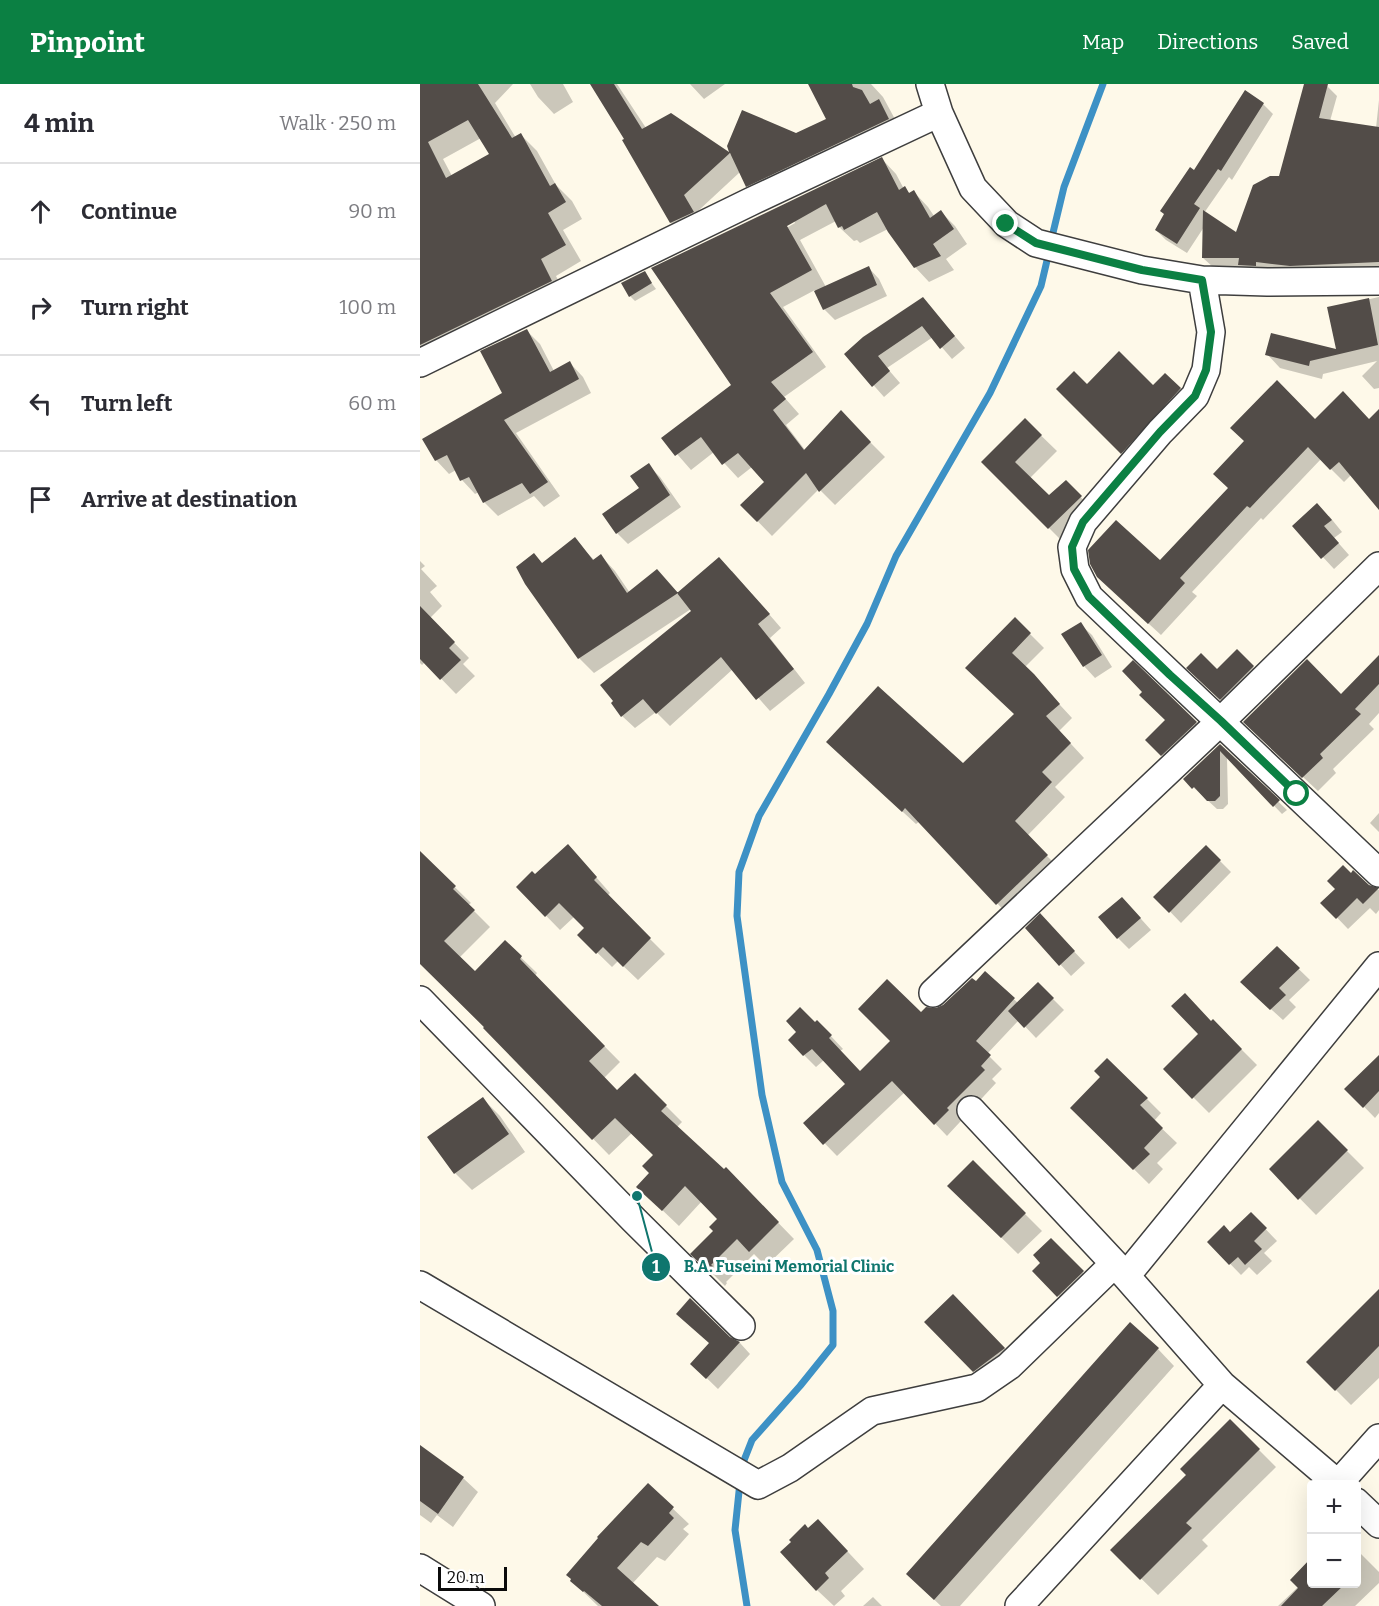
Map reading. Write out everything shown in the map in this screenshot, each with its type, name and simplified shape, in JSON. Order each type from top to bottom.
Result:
[{"type":"street","points":[[930,84],[939,113],[973,188],[1006,224],[1036,243],[1142,270],[1202,280],[1379,281]]},
{"type":"street","points":[[420,363],[750,202],[939,113]]},
{"type":"street","points":[[1202,280],[1211,332],[1206,370],[1195,396],[1160,432],[1083,522],[1072,547],[1074,569],[1089,597],[1379,873]]},
{"type":"street","points":[[933,993],[1221,721],[1379,566]]},
{"type":"street","points":[[420,1285],[758,1485],[790,1468],[872,1411],[977,1388],[1009,1366],[1120,1270],[1379,966]]},
{"type":"street","points":[[420,1000],[634,1220],[741,1326]]},
{"type":"street","points":[[971,1110],[1120,1270],[1222,1385],[1333,1480]]},
{"type":"street","points":[[1019,1606],[1222,1385]]},
{"type":"street","points":[[1342,1480],[1379,1438]]},
{"type":"street","points":[[1361,1507],[1379,1524]]},
{"type":"street","points":[[420,1568],[481,1606]]},
{"type":"building","points":[[420,84],[478,84],[512,138],[521,133],[550,186],[555,183],[566,202],[548,213],[566,245],[541,259],[552,281],[420,345]],"holes":[[[468,120],[489,154],[446,178],[428,142]]]},
{"type":"building","points":[[590,84],[614,84],[642,129],[671,113],[729,152],[727,146],[742,110],[796,133],[826,119],[808,84],[852,84],[853,87],[862,90],[870,104],[879,99],[889,119],[746,187],[730,153],[684,195],[694,212],[670,223],[622,140],[624,139]]},
{"type":"building","points":[[1304,84],[1328,84],[1319,118],[1379,127],[1379,262],[1290,266],[1256,262],[1256,266],[1238,265],[1239,258],[1202,258],[1203,210],[1236,232],[1253,185],[1270,176],[1279,176]]},
{"type":"building","points":[[1245,90],[1264,103],[1221,171],[1218,169],[1194,204],[1200,208],[1177,244],[1155,230],[1164,214],[1160,211],[1190,167],[1194,170]]},
{"type":"building","points":[[882,157],[899,190],[905,186],[909,193],[914,190],[930,218],[941,210],[954,229],[933,244],[941,256],[914,268],[888,232],[877,212],[844,230],[842,226],[838,228],[826,204],[787,226],[812,270],[770,293],[813,352],[771,382],[786,399],[773,410],[804,450],[841,410],[871,442],[819,492],[806,473],[757,522],[740,505],[764,482],[738,453],[722,465],[701,437],[675,456],[661,438],[731,385],[651,268]]},
{"type":"building","points":[[869,266],[877,285],[823,310],[814,291]]},
{"type":"building","points":[[645,271],[652,283],[629,297],[621,283]]},
{"type":"building","points":[[923,297],[955,336],[940,349],[922,326],[878,356],[890,371],[872,387],[844,354],[863,337]]},
{"type":"building","points":[[1369,298],[1378,345],[1310,361],[1309,366],[1265,355],[1271,333],[1336,349],[1327,307]]},
{"type":"building","points":[[527,329],[550,372],[570,361],[579,379],[504,420],[548,482],[530,494],[522,483],[483,503],[469,477],[460,481],[447,455],[435,461],[422,439],[502,393],[480,351]]},
{"type":"building","points":[[1119,351],[1153,385],[1165,373],[1181,388],[1121,454],[1056,389],[1074,371],[1087,384]]},
{"type":"building","points":[[1277,380],[1315,419],[1343,391],[1369,419],[1379,409],[1379,510],[1339,462],[1330,470],[1308,447],[1250,508],[1247,506],[1180,578],[1185,583],[1148,624],[1097,577],[1090,564],[1088,550],[1116,520],[1160,560],[1228,488],[1213,474],[1244,441],[1230,428]]},
{"type":"building","points":[[1025,418],[1042,435],[1015,462],[1049,495],[1066,480],[1082,496],[1048,529],[981,462]]},
{"type":"building","points":[[649,463],[670,495],[616,534],[602,514],[639,488],[630,476]]},
{"type":"building","points":[[1317,503],[1332,520],[1324,526],[1339,543],[1321,559],[1292,526]]},
{"type":"building","points":[[575,537],[593,560],[601,554],[627,593],[657,569],[678,593],[578,659],[525,584],[516,567],[534,553],[542,563]]},
{"type":"building","points":[[719,557],[770,614],[758,624],[794,669],[756,700],[721,657],[656,714],[643,699],[621,717],[611,703],[613,701],[600,685],[691,611],[677,593]]},
{"type":"building","points":[[420,606],[455,642],[449,648],[461,660],[440,680],[420,659]]},
{"type":"building","points":[[1015,617],[1031,633],[1012,653],[1060,704],[1046,716],[1071,743],[1042,772],[1052,782],[1015,821],[1048,855],[996,905],[905,808],[902,812],[826,742],[878,686],[963,763],[1014,714],[965,668]]},
{"type":"building","points":[[1081,622],[1102,655],[1083,667],[1061,634]]},
{"type":"building","points":[[1237,649],[1254,666],[1220,700],[1186,668],[1201,653],[1217,669]]},
{"type":"building","points":[[1379,655],[1379,684],[1355,709],[1361,714],[1320,754],[1323,758],[1302,778],[1243,722],[1307,659],[1341,694]]},
{"type":"building","points":[[1133,660],[1197,722],[1161,756],[1145,740],[1165,720],[1139,695],[1142,692],[1122,671]]},
{"type":"building","points":[[1220,744],[1280,800],[1273,807],[1220,751],[1220,796],[1215,801],[1207,801],[1183,779]]},
{"type":"building","points":[[568,844],[597,877],[594,880],[651,938],[623,967],[603,947],[596,954],[577,935],[584,928],[559,903],[545,917],[516,887],[532,871],[535,874]]},
{"type":"building","points":[[1206,845],[1221,860],[1169,913],[1153,897]]},
{"type":"building","points":[[420,851],[456,886],[453,889],[475,910],[444,941],[475,971],[505,940],[522,956],[520,959],[605,1046],[589,1061],[617,1090],[635,1073],[667,1105],[661,1111],[724,1169],[726,1167],[779,1222],[749,1252],[737,1239],[711,1265],[713,1266],[708,1271],[690,1254],[713,1231],[709,1227],[717,1219],[685,1186],[662,1211],[636,1187],[649,1173],[642,1166],[653,1155],[615,1118],[592,1140],[420,964]]},
{"type":"building","points":[[1343,865],[1351,873],[1353,870],[1369,885],[1379,888],[1363,904],[1357,898],[1336,919],[1320,903],[1335,889],[1327,881]]},
{"type":"building","points":[[1122,897],[1141,918],[1117,939],[1098,917]]},
{"type":"building","points":[[1040,913],[1075,951],[1059,966],[1025,928]]},
{"type":"building","points":[[1277,946],[1300,968],[1279,988],[1286,995],[1270,1010],[1240,982]]},
{"type":"building","points":[[985,971],[1015,998],[976,1041],[991,1055],[981,1066],[985,1070],[947,1108],[949,1110],[934,1125],[892,1081],[823,1145],[803,1123],[845,1084],[812,1049],[803,1056],[788,1040],[796,1032],[786,1021],[800,1007],[832,1035],[829,1038],[860,1071],[890,1041],[858,1009],[887,979],[921,1012],[926,1007],[936,1008],[943,1005],[972,978],[976,981]]},
{"type":"building","points":[[1038,982],[1054,998],[1024,1028],[1008,1011]]},
{"type":"building","points":[[1185,993],[1242,1049],[1192,1099],[1163,1069],[1198,1034],[1171,1006]]},
{"type":"building","points":[[1379,1055],[1379,1091],[1363,1108],[1344,1089]]},
{"type":"building","points":[[1107,1058],[1148,1098],[1140,1105],[1163,1128],[1144,1148],[1150,1154],[1133,1170],[1070,1108],[1100,1077],[1094,1071]]},
{"type":"building","points":[[483,1097],[509,1134],[454,1174],[427,1137]]},
{"type":"building","points":[[1318,1120],[1348,1150],[1298,1200],[1269,1169]]},
{"type":"building","points":[[973,1160],[1026,1213],[1001,1238],[947,1186]]},
{"type":"building","points":[[1251,1212],[1267,1228],[1254,1241],[1262,1249],[1245,1265],[1238,1257],[1229,1265],[1207,1242],[1224,1225],[1230,1232]]},
{"type":"building","points":[[1051,1238],[1084,1271],[1057,1297],[1032,1271],[1040,1263],[1033,1255]]},
{"type":"building","points":[[1379,1289],[1379,1346],[1335,1391],[1306,1362]]},
{"type":"building","points":[[953,1294],[1005,1348],[973,1372],[924,1322]]},
{"type":"building","points":[[690,1298],[730,1337],[740,1342],[706,1379],[690,1364],[709,1343],[676,1314]]},
{"type":"building","points":[[1130,1322],[1159,1348],[934,1600],[906,1574]]},
{"type":"building","points":[[1230,1419],[1260,1449],[1186,1523],[1192,1528],[1140,1580],[1110,1550],[1186,1475],[1180,1469]]},
{"type":"building","points":[[420,1445],[464,1477],[438,1514],[420,1501]]},
{"type":"building","points":[[648,1483],[674,1507],[669,1513],[674,1518],[648,1546],[641,1542],[617,1568],[659,1606],[602,1606],[570,1581],[571,1579],[566,1575],[597,1537]]},
{"type":"building","points":[[818,1519],[848,1551],[825,1573],[829,1578],[816,1591],[780,1552],[805,1524],[808,1528]]},
{"type":"building","points":[[1307,1562],[1307,1588],[1341,1588],[1322,1606],[1281,1606],[1298,1588],[1290,1580]]},
{"type":"waterway","points":[[1051,241],[1064,187],[1103,84]]},
{"type":"waterway","points":[[741,1468],[752,1440],[833,1345],[833,1311],[817,1250],[782,1182],[762,1095],[737,916],[739,872],[759,816],[867,624],[896,556],[990,393],[1041,286],[1049,252]]},
{"type":"waterway","points":[[740,1482],[735,1530],[747,1606]]},
{"type":"place","name":"B.A. Fuseini Memorial Clinic","points":[[637,1196]]},
{"type":"route","points":[[1006,224],[1036,243],[1142,270],[1202,280],[1211,332],[1206,370],[1195,396],[1160,432],[1083,522],[1072,547],[1074,569],[1089,597],[1297,794]]}]
